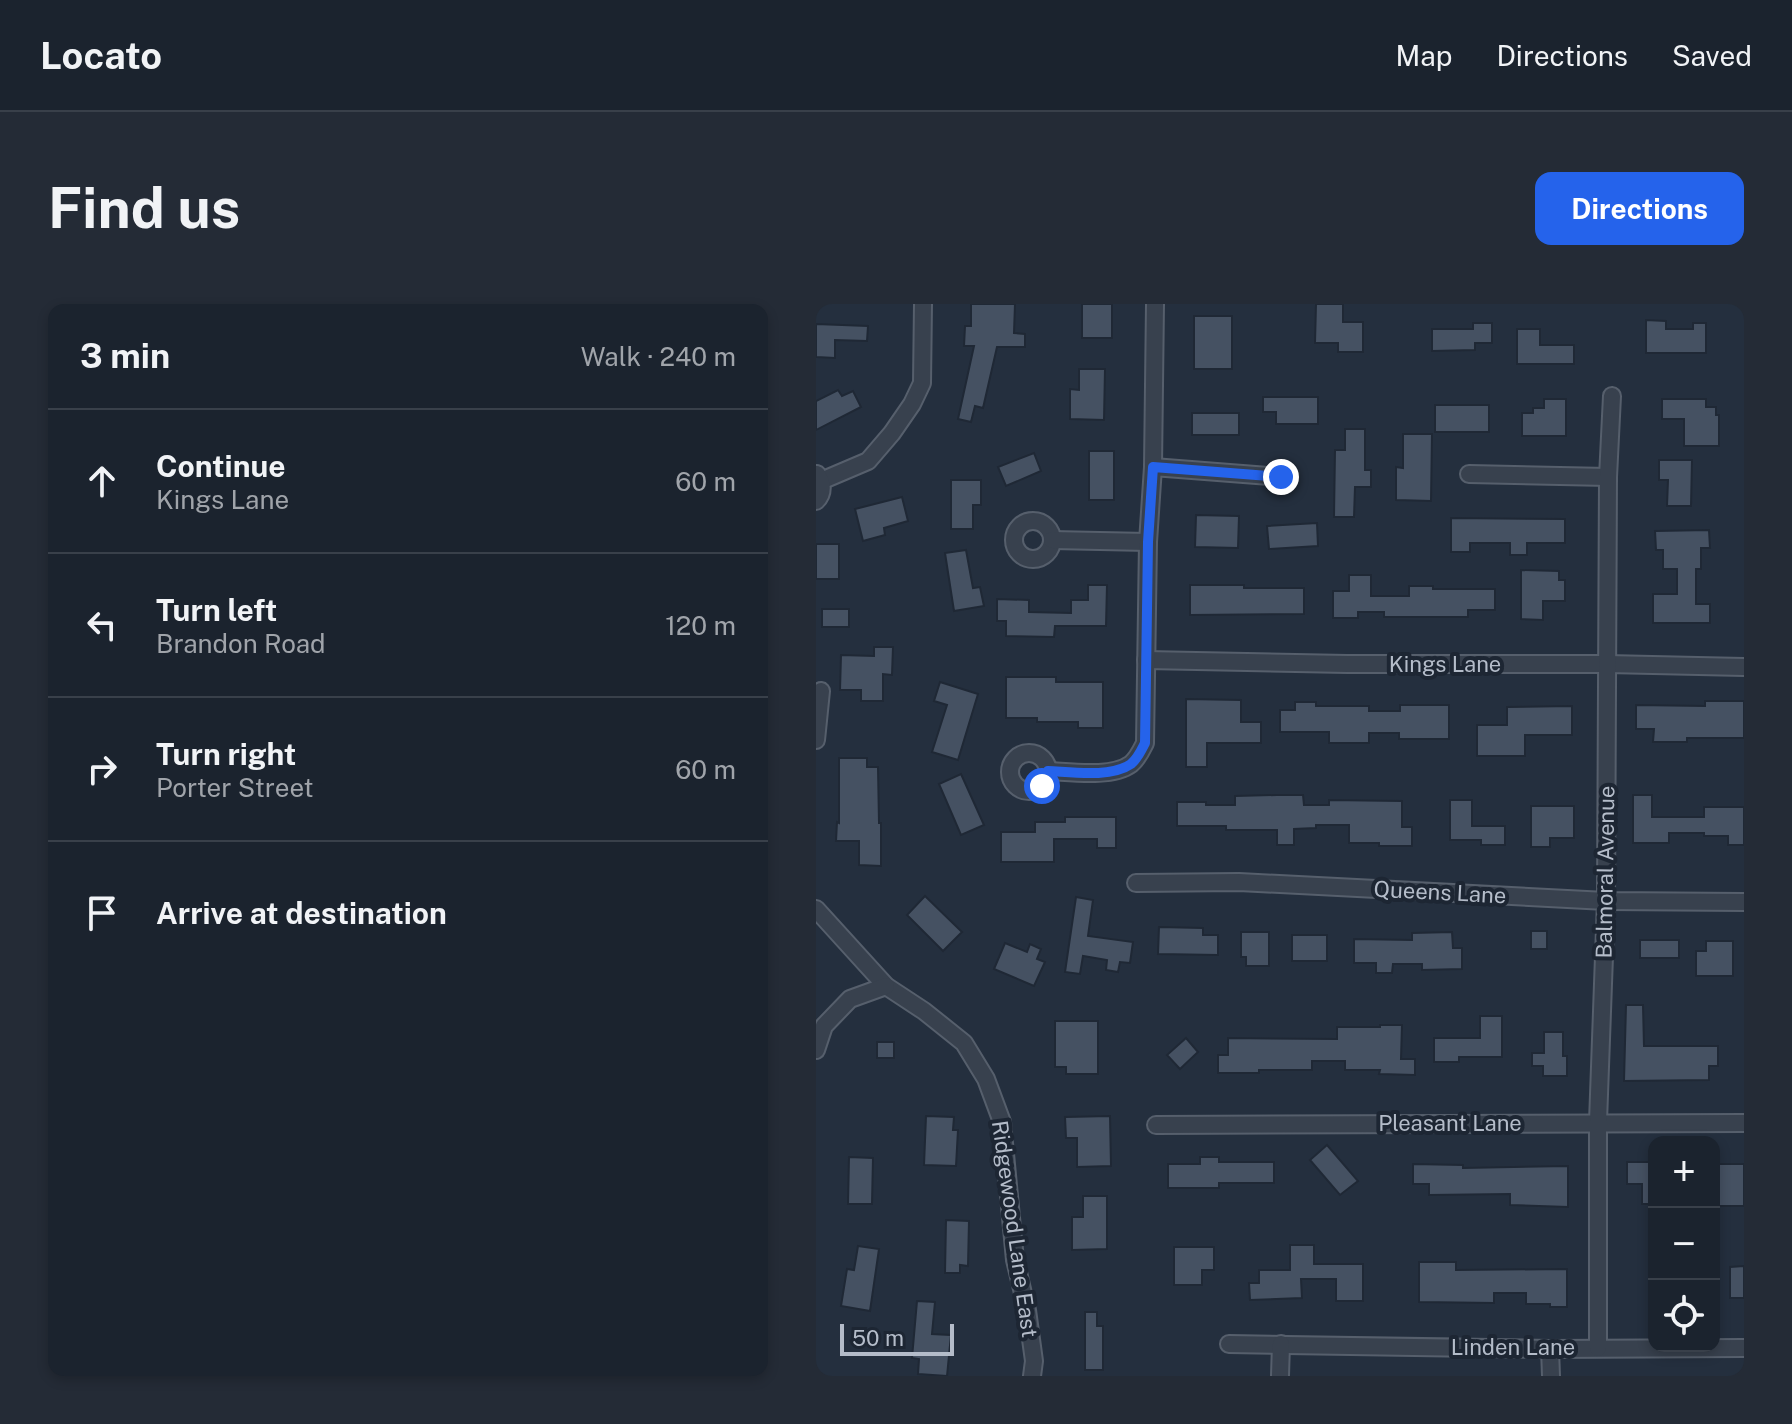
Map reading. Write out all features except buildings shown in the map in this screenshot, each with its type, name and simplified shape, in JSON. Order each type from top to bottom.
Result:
[{"type":"street","points":[[816,501],[821,493],[819,477],[868,461],[912,404],[922,383],[923,304]]},
{"type":"street","points":[[1048,771],[1112,771],[1129,766],[1139,756],[1145,743],[1155,304]]},
{"type":"street","name":"Balmoral Avenue","points":[[1598,1348],[1598,1122],[1606,901],[1608,477],[1612,396]]},
{"type":"street","points":[[1153,467],[1281,477]]},
{"type":"street","points":[[1469,474],[1608,477]]},
{"type":"street","points":[[1052,540],[1148,542]]},
{"type":"street","name":"Kings Lane","points":[[1146,660],[1744,667]]},
{"type":"street","points":[[816,740],[821,691]]},
{"type":"street","name":"Queens Lane","points":[[1136,883],[1239,882],[1606,901],[1744,902]]},
{"type":"street","name":"Ridgewood Lane East","points":[[816,909],[886,986],[964,1043],[986,1079],[1002,1122],[1015,1260],[1027,1310],[1034,1361],[1032,1376]]},
{"type":"street","points":[[816,1050],[824,1026],[850,999],[886,986]]},
{"type":"street","name":"Pleasant Lane","points":[[1156,1125],[1744,1123]]},
{"type":"street","name":"Linden Lane","points":[[1229,1344],[1550,1349],[1744,1348]]},
{"type":"street","points":[[1280,1376],[1281,1344]]},
{"type":"street","points":[[1550,1349],[1551,1376]]},
{"type":"route","points":[[1042,786],[1048,771],[1083,773],[1129,766],[1139,756],[1145,743],[1148,542],[1153,467],[1281,477]]}]
